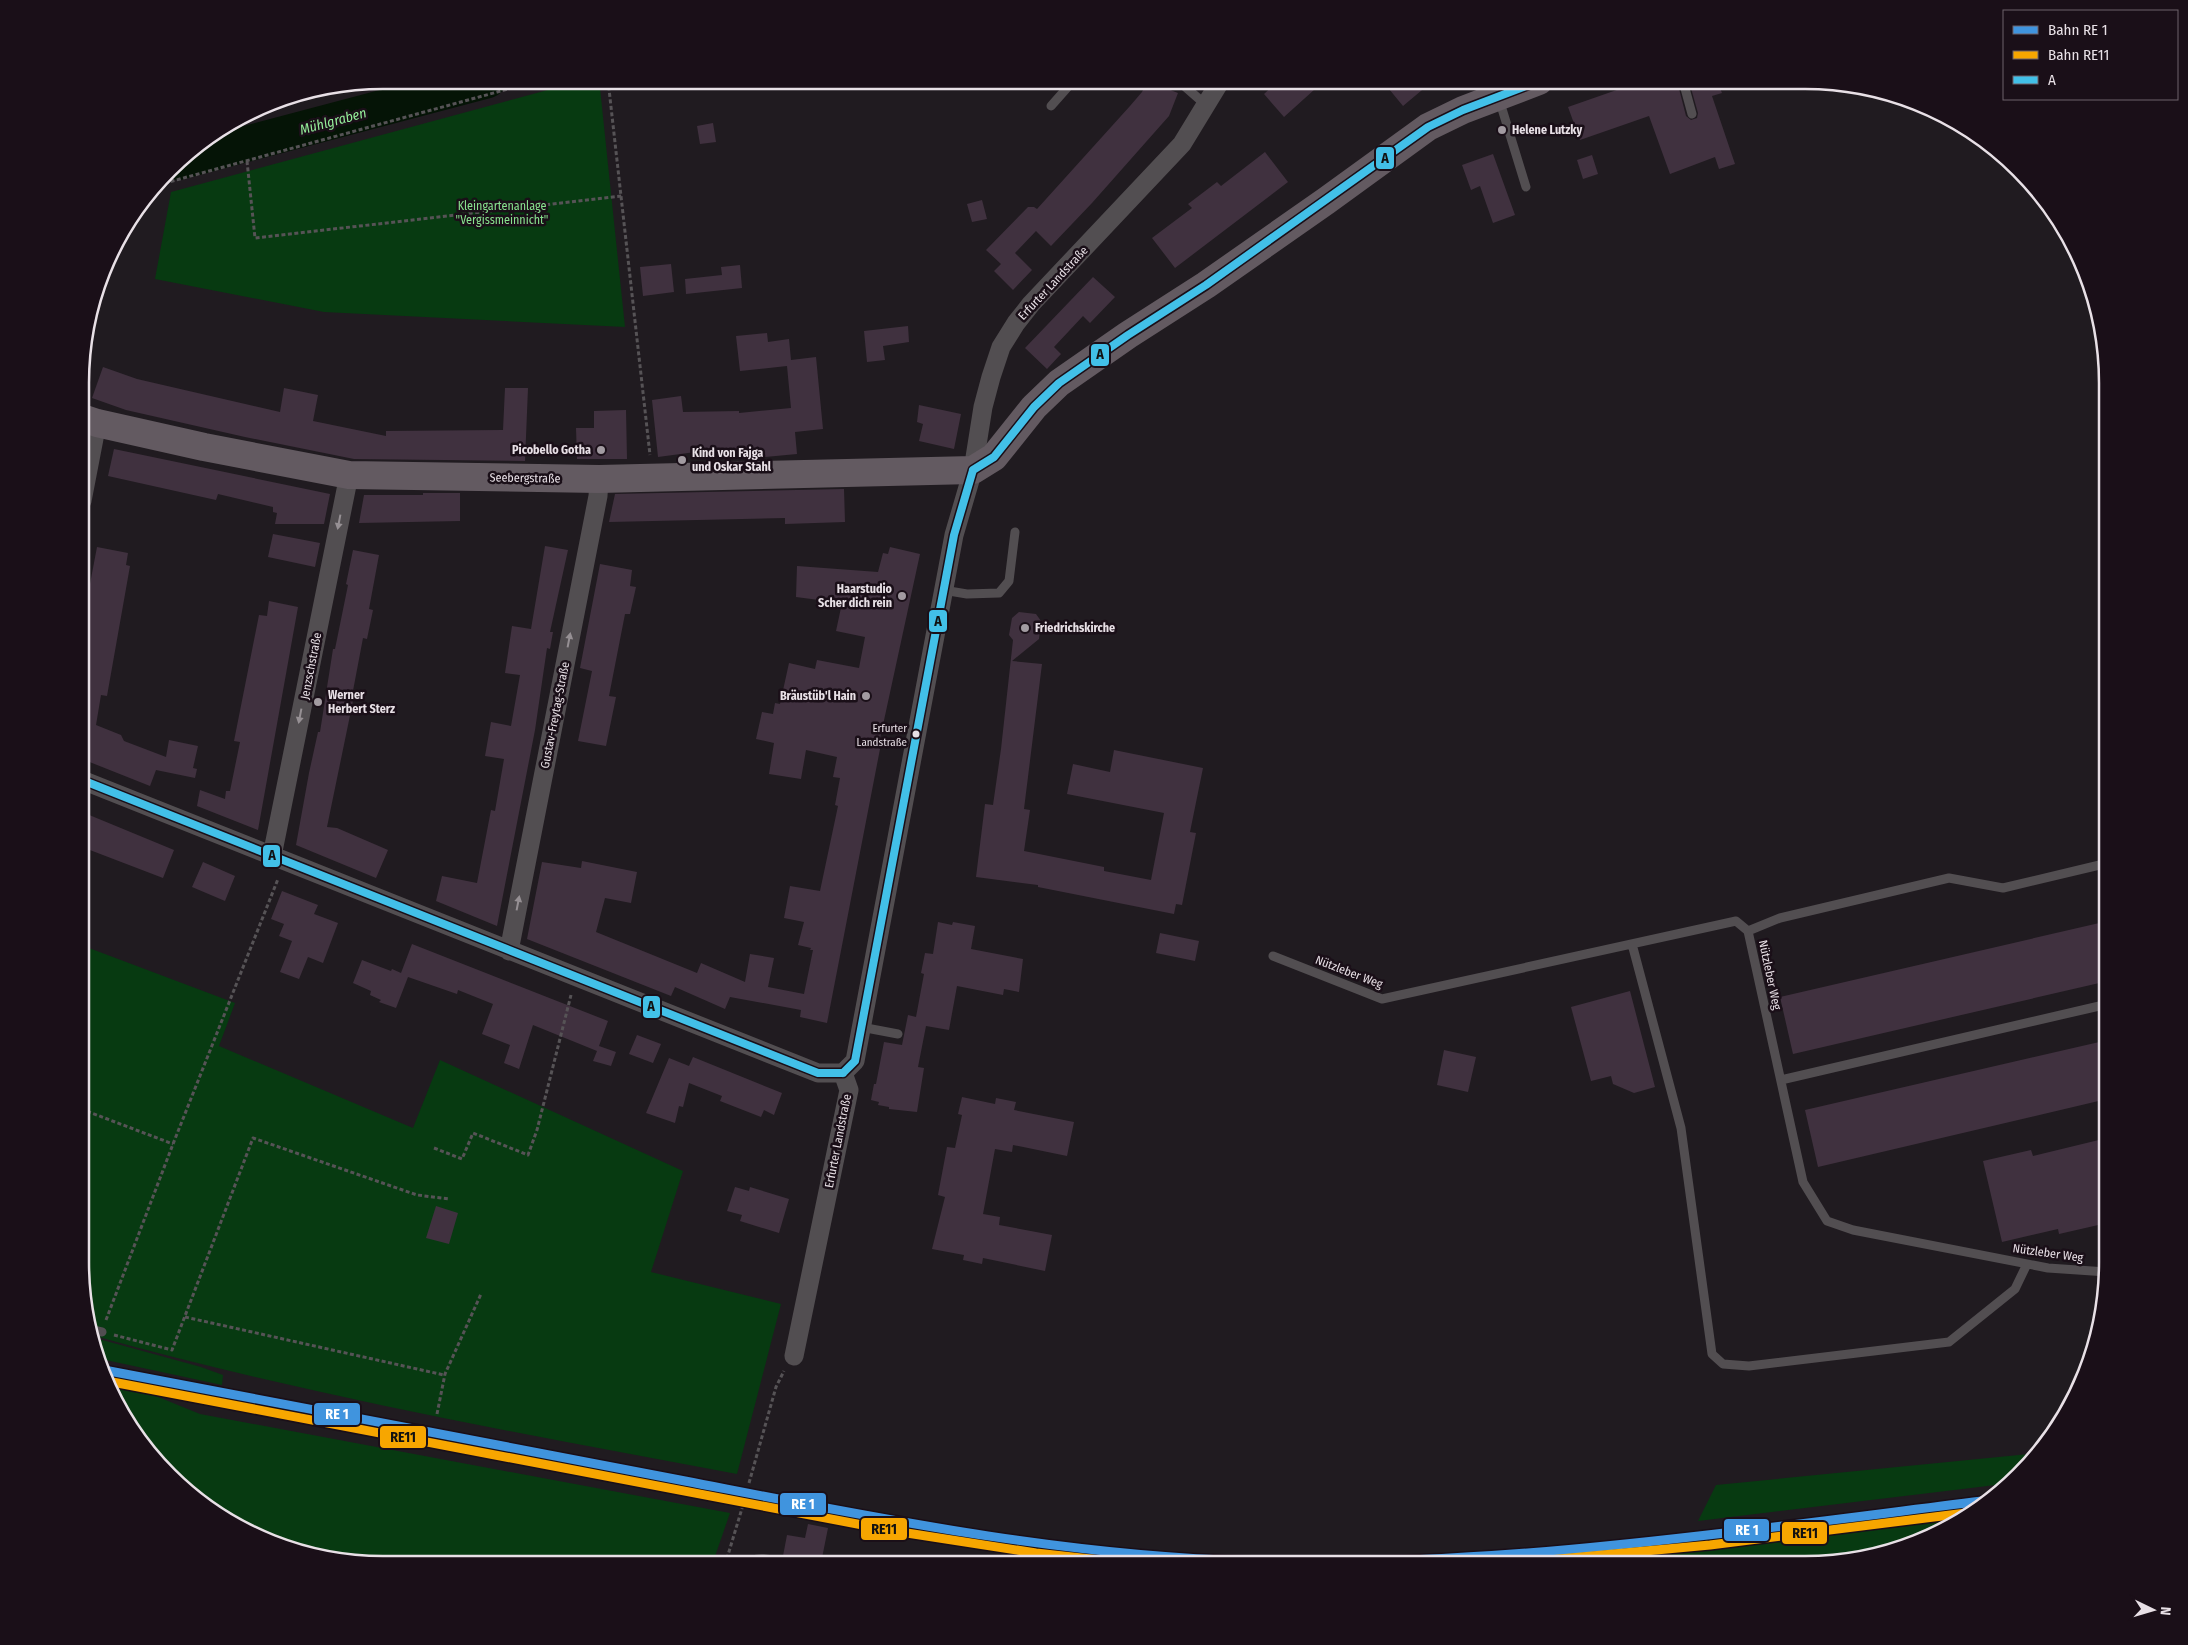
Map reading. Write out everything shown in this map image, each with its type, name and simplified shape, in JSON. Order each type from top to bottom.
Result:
[{"type":"main road","points":[[973,470],[994,457],[1034,407],[1059,383],[1128,335],[1206,285],[1428,127],[1505,89]]},
{"type":"main road","name":"Seebergstraße","points":[[90,420],[204,447],[348,475],[599,479],[973,470]]},
{"type":"street","name":"Erfurter Landstraße","points":[[794,1356],[849,1090],[843,1073],[855,1061],[943,590],[954,535],[973,470],[983,407],[991,376],[1001,347],[1016,323],[1182,144],[1216,89]]},
{"type":"street","name":"Jenzschstraße","points":[[279,859],[348,475]]},
{"type":"street","name":"Gustav-Freytag-Straße","points":[[509,950],[598,496],[599,479]]},
{"type":"street","points":[[89,783],[818,1073],[843,1073]]},
{"type":"lane","points":[[1051,106],[1066,89]]},
{"type":"lane","points":[[1188,89],[1206,105]]},
{"type":"lane","points":[[1505,89],[1502,114],[1526,187]]},
{"type":"lane","points":[[1685,89],[1692,114]]},
{"type":"lane","points":[[943,590],[967,594],[999,592],[1009,581],[1015,532]]},
{"type":"lane","points":[[1748,931],[1780,918],[1949,878],[2003,888],[2099,865]]},
{"type":"lane","name":"Nützleber Weg","points":[[1274,956],[1382,999],[1736,921],[1748,931],[1803,1182],[1827,1221],[1854,1230],[2048,1268],[2099,1271]]},
{"type":"lane","points":[[1632,944],[1681,1128],[1712,1354],[1724,1364],[1749,1366],[1949,1342],[2015,1289],[2027,1264]]},
{"type":"lane","points":[[1781,1080],[2099,1006]]},
{"type":"lane","points":[[861,1027],[898,1034]]},
{"type":"path","points":[[168,182],[508,89]]},
{"type":"path","points":[[609,89],[650,457]]},
{"type":"path","points":[[247,161],[255,238],[622,196]]},
{"type":"path","points":[[279,859],[173,1144],[98,1331],[172,1350],[254,1138],[417,1195],[450,1199]]},
{"type":"path","points":[[434,1148],[462,1160],[473,1133],[528,1155],[537,1130],[576,977]]},
{"type":"path","points":[[89,1112],[173,1144]]},
{"type":"path","points":[[437,1414],[444,1376],[481,1294]]},
{"type":"path","points":[[185,1317],[444,1376]]},
{"type":"path","points":[[749,1483],[778,1379],[794,1356]]},
{"type":"path","points":[[727,1556],[743,1504]]},
{"type":"green space","name":"Kleingartenanlage \"Vergissmeinnicht\"","points":[[551,89],[600,89],[625,327],[324,312],[155,279],[171,192]]},
{"type":"green space","points":[[89,948],[235,1003],[219,1046],[413,1128],[440,1060],[683,1171],[651,1272],[781,1304],[737,1474],[414,1412],[254,1377],[98,1337],[94,1320],[89,1282]]},
{"type":"green space","points":[[99,1339],[201,1367],[223,1375],[222,1385],[105,1360]]},
{"type":"green space","points":[[116,1385],[141,1390],[200,1414],[730,1513],[715,1556],[363,1556],[325,1551],[288,1541],[252,1526],[204,1496],[175,1470],[149,1441],[128,1410]]},
{"type":"green space","points":[[2028,1454],[1997,1485],[1698,1521],[1716,1485]]},
{"type":"green space","points":[[1953,1516],[1936,1526],[1900,1541],[1844,1554],[1825,1556],[1614,1556]]},
{"type":"building","points":[[1143,89],[1168,89],[1178,93],[1169,116],[1051,246],[1036,231],[1015,253],[1032,270],[1013,290],[994,271],[1001,264],[986,250],[1028,207],[1037,209]]},
{"type":"building","points":[[1269,89],[1315,89],[1284,117],[1264,94]]},
{"type":"building","points":[[1389,89],[1423,89],[1403,106]]},
{"type":"building","points":[[1620,89],[1679,89],[1686,116],[1691,120],[1697,118],[1698,113],[1691,89],[1720,89],[1722,93],[1712,96],[1735,164],[1719,169],[1715,157],[1670,174],[1649,116],[1580,140],[1568,107]]},
{"type":"building","points":[[713,123],[716,142],[700,144],[697,126]]},
{"type":"building","points":[[1265,152],[1288,182],[1175,268],[1152,238],[1192,208],[1188,204],[1217,182],[1221,186]]},
{"type":"building","points":[[1493,154],[1515,215],[1493,223],[1480,186],[1471,190],[1462,165]]},
{"type":"building","points":[[1592,155],[1598,174],[1583,179],[1577,160]]},
{"type":"building","points":[[982,200],[987,219],[972,222],[967,204]]},
{"type":"building","points":[[671,264],[674,292],[643,296],[640,267]]},
{"type":"building","points":[[740,265],[742,288],[686,294],[685,279],[722,275],[721,267]]},
{"type":"building","points":[[1093,277],[1115,297],[1090,323],[1083,316],[1054,347],[1061,354],[1047,369],[1025,348]]},
{"type":"building","points":[[908,326],[909,342],[883,346],[885,360],[867,362],[864,331]]},
{"type":"building","points":[[767,333],[768,342],[789,339],[791,360],[816,357],[823,429],[795,432],[797,454],[765,457],[765,453],[703,454],[703,451],[658,457],[652,400],[681,396],[683,412],[739,411],[739,413],[791,408],[787,366],[740,371],[736,336]]},
{"type":"building","points":[[103,367],[137,379],[280,412],[284,388],[318,395],[313,421],[386,436],[386,431],[503,430],[505,388],[528,388],[525,461],[354,459],[245,437],[126,410],[92,398]]},
{"type":"building","points":[[919,405],[961,414],[954,449],[919,441],[923,424],[917,422]]},
{"type":"building","points":[[626,410],[627,459],[577,459],[576,428],[594,428],[594,411]]},
{"type":"building","points":[[114,449],[330,494],[324,524],[275,524],[277,513],[273,512],[273,507],[218,494],[216,500],[108,476]]},
{"type":"building","points":[[844,489],[845,522],[785,524],[785,518],[609,522],[615,494]]},
{"type":"building","points":[[423,493],[460,493],[460,521],[359,523],[364,495],[423,495]]},
{"type":"building","points":[[273,534],[320,543],[315,567],[268,557]]},
{"type":"building","points":[[545,546],[568,550],[550,632],[553,632],[550,649],[547,648],[535,730],[497,926],[436,901],[442,876],[477,883],[491,810],[495,811],[504,759],[485,756],[491,722],[511,726],[520,675],[505,673],[512,626],[531,629]]},
{"type":"building","points":[[97,547],[128,553],[126,565],[130,566],[107,696],[101,695],[96,725],[121,735],[124,741],[166,757],[169,740],[198,746],[193,768],[197,769],[195,778],[156,770],[150,786],[89,762],[89,589]]},
{"type":"building","points":[[890,547],[920,554],[878,748],[880,749],[827,1023],[800,1017],[801,1010],[730,997],[725,1009],[675,987],[671,996],[527,939],[542,862],[581,868],[582,861],[637,872],[631,903],[605,898],[596,932],[697,973],[701,963],[745,982],[750,954],[774,958],[768,987],[804,994],[813,950],[798,945],[804,922],[784,918],[790,886],[820,891],[838,806],[835,805],[840,778],[833,777],[837,757],[806,750],[801,779],[769,774],[774,743],[756,739],[762,712],[773,714],[775,703],[780,704],[789,663],[815,669],[817,660],[859,668],[865,637],[836,631],[842,603],[796,597],[797,566],[878,572],[883,553],[888,554]]},
{"type":"building","points":[[353,550],[379,555],[369,609],[373,610],[367,639],[363,638],[352,696],[354,696],[327,827],[337,828],[388,850],[376,878],[296,845],[309,773],[318,732],[320,732],[333,649],[335,649],[348,585],[346,584]]},
{"type":"building","points":[[600,564],[632,570],[630,586],[636,587],[630,614],[625,614],[609,696],[616,697],[606,746],[578,741],[592,671],[580,668]]},
{"type":"building","points":[[269,601],[298,607],[258,830],[197,806],[200,790],[225,799],[226,791],[230,791],[240,742],[234,741],[259,615],[267,616]]},
{"type":"building","points":[[1019,612],[1036,614],[1041,621],[1039,639],[1012,661],[1042,664],[1024,809],[1030,810],[1024,851],[1104,867],[1104,871],[1151,880],[1164,813],[1067,794],[1073,764],[1110,772],[1114,750],[1203,768],[1190,832],[1196,833],[1182,905],[1176,904],[1174,914],[1038,887],[1038,885],[976,877],[985,804],[993,805],[1001,749],[1013,640],[1009,635],[1012,618]]},
{"type":"building","points":[[89,815],[174,850],[163,878],[89,850]]},
{"type":"building","points":[[203,862],[235,876],[225,901],[192,887]]},
{"type":"building","points":[[282,891],[318,905],[314,914],[338,923],[323,963],[308,957],[299,979],[280,972],[292,941],[279,936],[284,924],[271,919]]},
{"type":"building","points":[[938,922],[952,925],[953,922],[975,926],[971,949],[1023,959],[1019,992],[1004,989],[1003,995],[957,986],[949,1030],[926,1026],[918,1067],[924,1068],[917,1112],[889,1109],[889,1107],[878,1105],[879,1102],[871,1100],[884,1042],[902,1045],[908,1015],[916,1017],[924,974],[921,973],[925,953],[933,954]]},
{"type":"building","points":[[2099,923],[2099,983],[1793,1054],[1780,997]]},
{"type":"building","points":[[1160,933],[1199,941],[1195,961],[1156,953]]},
{"type":"building","points":[[412,944],[608,1021],[599,1046],[616,1052],[611,1066],[593,1061],[597,1051],[533,1025],[519,1069],[504,1063],[510,1045],[482,1034],[493,1004],[458,990],[457,994],[408,977],[396,1008],[379,1002],[381,1000],[370,995],[371,991],[353,983],[362,960],[401,973]]},
{"type":"building","points":[[1630,991],[1655,1087],[1634,1093],[1613,1084],[1611,1076],[1591,1081],[1571,1007]]},
{"type":"building","points":[[637,1035],[661,1044],[653,1063],[629,1054]]},
{"type":"building","points":[[2099,1042],[2099,1101],[1818,1167],[1805,1110]]},
{"type":"building","points":[[1444,1050],[1476,1057],[1468,1092],[1437,1085]]},
{"type":"building","points":[[693,1057],[782,1093],[774,1115],[764,1110],[761,1117],[720,1101],[722,1096],[689,1083],[683,1107],[679,1106],[675,1123],[646,1113],[669,1058],[689,1066]]},
{"type":"building","points":[[962,1097],[995,1104],[996,1098],[1016,1102],[1014,1110],[1074,1122],[1067,1156],[1013,1145],[1012,1152],[995,1149],[983,1214],[1000,1217],[999,1225],[1052,1235],[1045,1271],[983,1258],[982,1264],[963,1260],[964,1255],[932,1249],[945,1197],[938,1195],[947,1147],[955,1148],[962,1115],[958,1114]]},
{"type":"building","points":[[2099,1140],[2099,1225],[2059,1234],[2058,1229],[2002,1242],[1983,1161],[2031,1150],[2033,1156]]},
{"type":"building","points":[[735,1187],[749,1191],[750,1187],[789,1199],[779,1233],[740,1221],[742,1215],[727,1211]]},
{"type":"building","points":[[436,1206],[458,1213],[449,1244],[426,1238]]},
{"type":"building","points":[[808,1524],[828,1528],[822,1556],[783,1556],[787,1535],[805,1538]]},
{"type":"waterway","name":"Mühlgraben","points":[[194,158],[454,89]]},
{"type":"transit line","name":"A","points":[[973,470],[994,457],[1034,407],[1059,383],[1128,335],[1206,285],[1428,127],[1463,110],[1518,89]]},
{"type":"transit line","name":"A","points":[[843,1073],[855,1061],[954,535],[973,470]]},
{"type":"transit line","name":"A","points":[[89,783],[818,1073],[843,1073]]},
{"type":"transit line","points":[[109,1371],[896,1521],[1037,1543],[1159,1556]]},
{"type":"transit line","points":[[1480,1556],[1618,1545],[1976,1502]]},
{"type":"rail line","name":"RE11","points":[[114,1382],[894,1531],[1063,1556]]},
{"type":"rail line","name":"RE11","points":[[1591,1556],[1710,1545],[1957,1514]]},
{"type":"place","name":"Helene Lutzky","points":[[1502,130]]},
{"type":"place","name":"Picobello Gotha","points":[[601,450]]},
{"type":"place","name":"Kind von Fajga und Oskar Stahl","points":[[682,460]]},
{"type":"place","name":"Haarstudio Scher dich rein","points":[[902,596]]},
{"type":"place","name":"Friedrichskirche","points":[[1025,628]]},
{"type":"place","name":"Bräustüb'l Hain","points":[[866,696]]},
{"type":"place","name":"Werner Herbert Sterz","points":[[318,702]]},
{"type":"place","name":"Erfurter Landstraße","points":[[916,734]]}]
